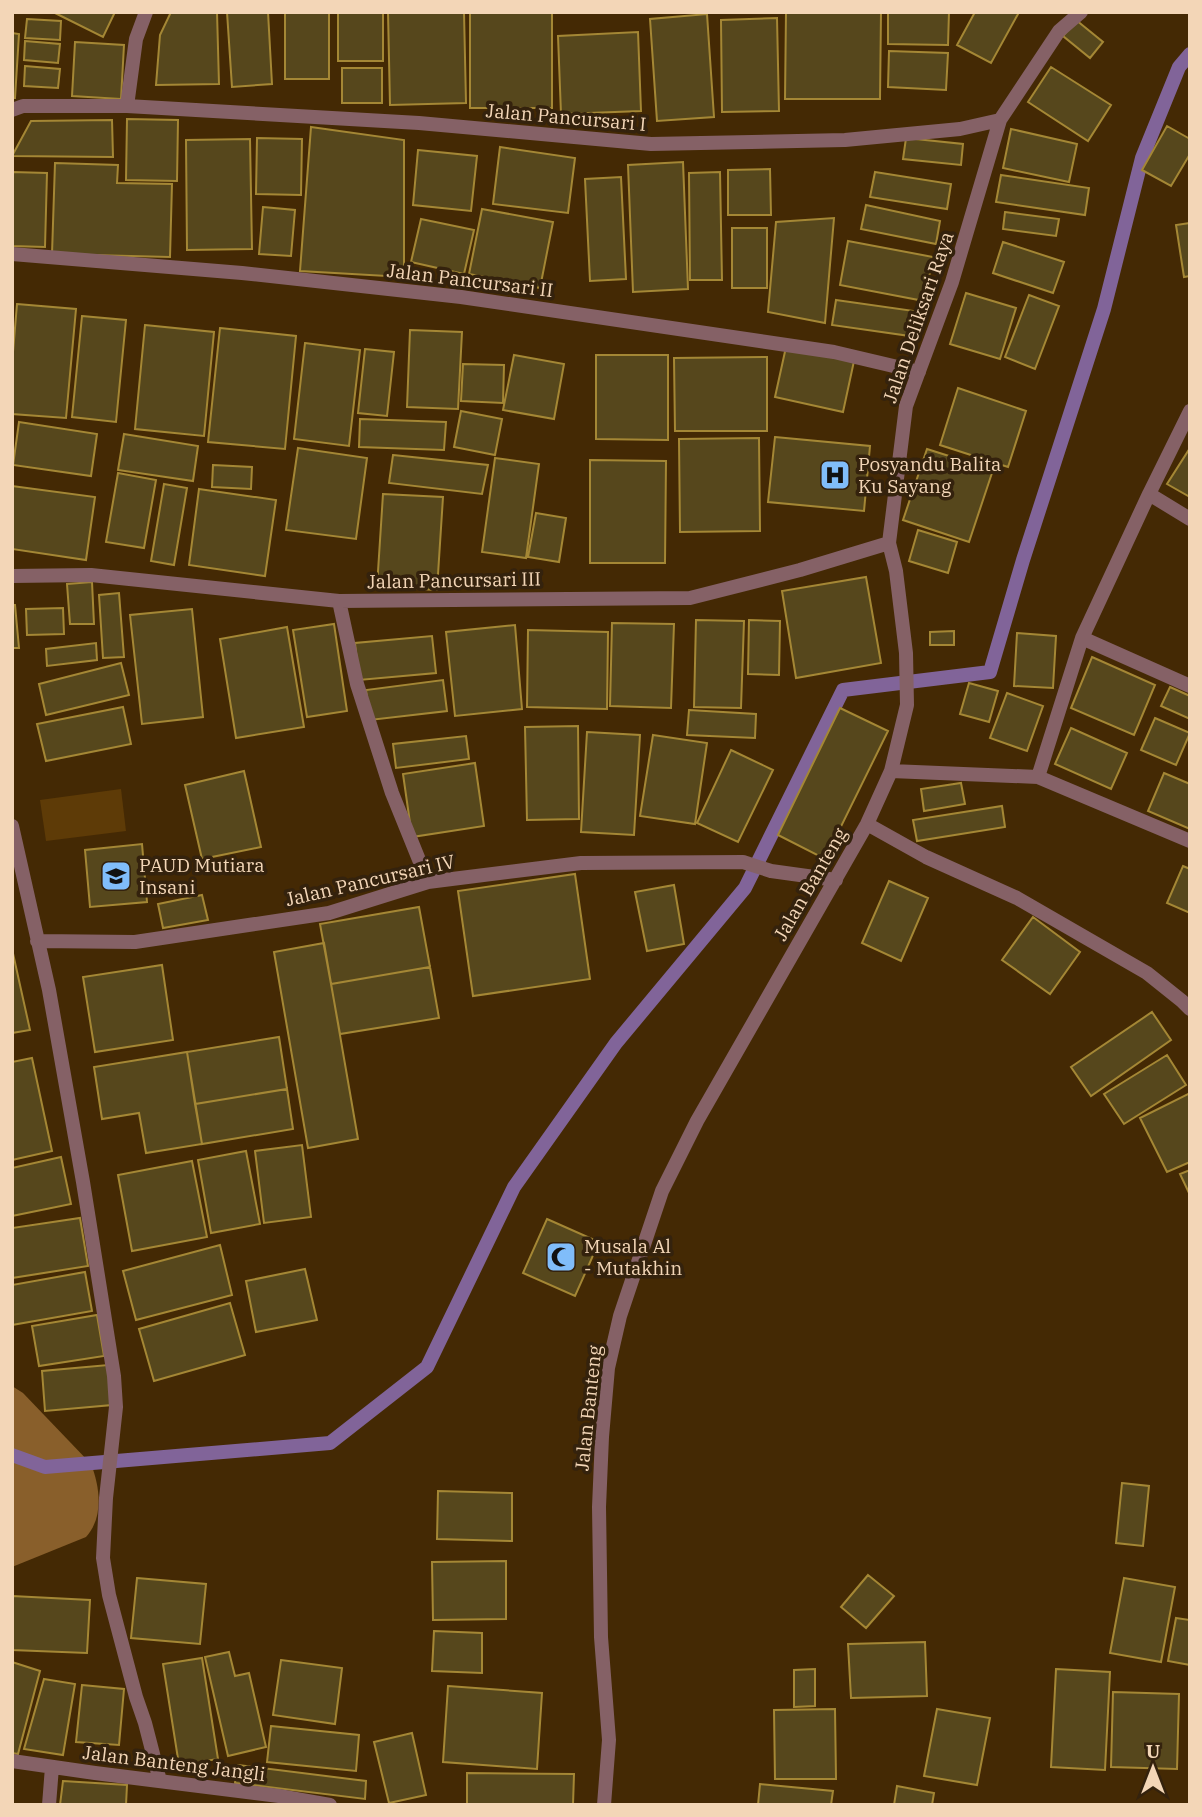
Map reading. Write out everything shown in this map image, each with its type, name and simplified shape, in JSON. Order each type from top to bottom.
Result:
[{"type":"street","points":[[127,106],[136,38],[146,12]]},
{"type":"street","name":"Jalan Deliksari Raya","points":[[867,824],[891,771],[907,705],[906,653],[896,571],[889,543],[906,407],[952,282],[1000,120],[1059,31],[1081,12]]},
{"type":"street","name":"Jalan Pancursari I","points":[[12,110],[23,106],[127,106],[419,123],[651,144],[845,140],[960,129],[1000,120]]},
{"type":"street","name":"Jalan Pancursari II","points":[[12,254],[242,273],[461,297],[834,352],[919,372]]},
{"type":"street","points":[[1038,778],[1082,638],[1190,411]]},
{"type":"street","points":[[1149,494],[1190,519]]},
{"type":"street","name":"Jalan Pancursari III","points":[[12,576],[91,575],[339,601],[690,598],[800,570],[889,543]]},
{"type":"street","points":[[339,601],[357,684],[391,793],[428,882]]},
{"type":"street","points":[[1082,638],[1190,686]]},
{"type":"street","points":[[891,771],[1038,778],[1190,841]]},
{"type":"street","points":[[867,824],[926,857],[1040,911],[1147,973],[1190,1009]]},
{"type":"street","name":"Jalan Banteng","points":[[604,1805],[609,1740],[601,1637],[599,1507],[608,1368],[620,1316],[662,1191],[697,1121],[867,824]]},
{"type":"street","points":[[12,826],[19,887],[37,941],[49,990],[114,1376],[116,1407],[106,1498],[103,1558],[106,1582],[160,1781]]},
{"type":"street","name":"Jalan Pancursari IV","points":[[37,941],[135,942],[328,913],[428,882],[581,863],[743,862],[771,871],[836,880]]},
{"type":"street","name":"Jalan Banteng Jangli","points":[[12,1761],[330,1805]]},
{"type":"street","points":[[49,1805],[52,1766]]},
{"type":"shaded area","points":[[121,789],[126,831],[46,841],[40,800]]},
{"type":"shaded area","points":[[12,1386],[23,1393],[91,1464],[97,1482],[99,1502],[96,1520],[86,1537],[12,1567]]},
{"type":"building","points":[[53,12],[115,12],[103,37]]},
{"type":"building","points":[[171,12],[217,12],[219,84],[156,85],[160,35]]},
{"type":"building","points":[[227,12],[268,12],[272,84],[232,87]]},
{"type":"building","points":[[285,12],[329,12],[329,79],[285,79]]},
{"type":"building","points":[[338,12],[383,12],[383,61],[338,61]]},
{"type":"building","points":[[388,12],[464,12],[466,103],[390,105]]},
{"type":"building","points":[[470,12],[552,12],[552,108],[470,108]]},
{"type":"building","points":[[786,12],[881,12],[880,99],[785,99]]},
{"type":"building","points":[[888,12],[949,12],[948,45],[888,44]]},
{"type":"building","points":[[975,12],[1018,14],[991,63],[957,45]]},
{"type":"building","points":[[707,14],[714,117],[657,121],[650,19]]},
{"type":"building","points":[[777,18],[779,111],[722,112],[721,20]]},
{"type":"building","points":[[27,19],[61,21],[60,40],[25,38]]},
{"type":"building","points":[[1076,20],[1103,42],[1090,58],[1063,36]]},
{"type":"building","points":[[638,32],[641,111],[561,114],[558,36]]},
{"type":"building","points":[[12,33],[19,34],[15,98],[12,98]]},
{"type":"building","points":[[25,41],[60,44],[58,63],[24,60]]},
{"type":"building","points":[[75,42],[124,45],[121,99],[72,96]]},
{"type":"building","points":[[889,51],[948,53],[946,90],[888,87]]},
{"type":"building","points":[[25,66],[60,69],[58,88],[24,86]]},
{"type":"building","points":[[1051,67],[1111,105],[1088,141],[1028,102]]},
{"type":"building","points":[[342,68],[382,68],[382,103],[342,103]]},
{"type":"building","points":[[127,119],[178,120],[177,181],[126,180]]},
{"type":"building","points":[[112,120],[113,157],[12,156],[31,121]]},
{"type":"building","points":[[1167,126],[1190,139],[1190,154],[1171,186],[1142,170]]},
{"type":"building","points":[[311,127],[404,140],[404,277],[300,271]]},
{"type":"building","points":[[1011,129],[1077,144],[1069,182],[1003,168]]},
{"type":"building","points":[[257,138],[302,139],[301,195],[256,194]]},
{"type":"building","points":[[906,138],[963,144],[961,165],[903,159]]},
{"type":"building","points":[[250,139],[252,249],[187,250],[186,140]]},
{"type":"building","points":[[500,147],[575,158],[568,213],[493,204]]},
{"type":"building","points":[[418,150],[477,156],[471,211],[413,205]]},
{"type":"building","points":[[683,162],[688,289],[633,292],[628,165]]},
{"type":"building","points":[[55,163],[118,165],[117,183],[172,184],[170,257],[52,254]]},
{"type":"building","points":[[770,169],[771,215],[728,215],[728,170]]},
{"type":"building","points":[[12,172],[47,173],[45,247],[12,246]]},
{"type":"building","points":[[720,172],[722,280],[690,280],[689,173]]},
{"type":"building","points":[[875,172],[951,184],[947,209],[870,197]]},
{"type":"building","points":[[1001,175],[1089,188],[1085,215],[996,202]]},
{"type":"building","points":[[621,177],[626,279],[590,281],[585,179]]},
{"type":"building","points":[[866,205],[940,221],[936,244],[861,229]]},
{"type":"building","points":[[263,207],[295,210],[291,256],[259,254]]},
{"type":"building","points":[[482,209],[553,222],[540,288],[469,274]]},
{"type":"building","points":[[1005,212],[1059,219],[1056,236],[1003,229]]},
{"type":"building","points":[[834,218],[825,323],[768,312],[776,222]]},
{"type":"building","points":[[421,219],[474,230],[464,274],[411,262]]},
{"type":"building","points":[[1190,223],[1190,276],[1184,277],[1176,225]]},
{"type":"building","points":[[732,228],[767,228],[767,288],[732,288]]},
{"type":"building","points":[[848,241],[933,257],[924,301],[840,285]]},
{"type":"building","points":[[1003,242],[1064,262],[1053,293],[993,273]]},
{"type":"building","points":[[966,293],[1016,308],[1000,359],[950,344]]},
{"type":"building","points":[[1029,295],[1059,306],[1035,369],[1005,357]]},
{"type":"building","points":[[836,300],[921,312],[917,337],[832,325]]},
{"type":"building","points":[[17,304],[76,309],[66,418],[12,414],[12,364]]},
{"type":"building","points":[[82,316],[126,320],[116,422],[72,417]]},
{"type":"building","points":[[145,325],[214,332],[204,436],[135,429]]},
{"type":"building","points":[[220,328],[296,336],[285,449],[208,442]]},
{"type":"building","points":[[410,330],[462,332],[458,409],[407,407]]},
{"type":"building","points":[[305,343],[360,350],[349,446],[294,439]]},
{"type":"building","points":[[786,347],[854,361],[843,412],[775,397]]},
{"type":"building","points":[[365,349],[394,352],[387,416],[358,413]]},
{"type":"building","points":[[514,355],[564,364],[554,419],[503,410]]},
{"type":"building","points":[[596,355],[668,355],[668,440],[596,439]]},
{"type":"building","points":[[767,357],[767,431],[675,431],[674,358]]},
{"type":"building","points":[[463,364],[504,365],[503,403],[461,401]]},
{"type":"building","points":[[958,388],[1026,411],[1008,467],[940,445]]},
{"type":"building","points":[[461,411],[502,419],[495,455],[454,447]]},
{"type":"building","points":[[360,419],[446,422],[444,450],[359,447]]},
{"type":"building","points":[[19,422],[97,434],[91,476],[13,465]]},
{"type":"building","points":[[124,434],[198,446],[193,481],[118,470]]},
{"type":"building","points":[[775,437],[870,446],[864,511],[768,502]]},
{"type":"building","points":[[759,438],[760,531],[680,532],[679,439]]},
{"type":"building","points":[[298,448],[367,458],[356,539],[286,530]]},
{"type":"building","points":[[1190,448],[1190,497],[1167,484]]},
{"type":"building","points":[[927,449],[993,470],[969,542],[903,520]]},
{"type":"building","points":[[393,455],[488,465],[482,494],[389,483]]},
{"type":"building","points":[[495,458],[539,464],[526,558],[482,552]]},
{"type":"building","points":[[590,460],[666,461],[665,563],[590,563]]},
{"type":"building","points":[[213,465],[252,467],[251,489],[212,487]]},
{"type":"building","points":[[118,473],[156,480],[144,548],[106,542]]},
{"type":"building","points":[[164,484],[187,488],[174,565],[151,561]]},
{"type":"building","points":[[12,486],[95,497],[86,560],[12,549]]},
{"type":"building","points":[[199,489],[276,500],[265,576],[189,565]]},
{"type":"building","points":[[383,494],[443,497],[437,590],[377,587]]},
{"type":"building","points":[[536,513],[566,518],[559,562],[528,557]]},
{"type":"building","points":[[918,530],[957,542],[948,573],[909,561]]},
{"type":"building","points":[[866,577],[881,663],[796,678],[782,591]]},
{"type":"building","points":[[92,582],[94,624],[70,624],[67,584]]},
{"type":"building","points":[[119,593],[124,657],[103,658],[99,595]]},
{"type":"building","points":[[12,605],[15,605],[19,648],[12,648]]},
{"type":"building","points":[[63,608],[64,634],[27,635],[26,609]]},
{"type":"building","points":[[192,609],[203,717],[142,724],[130,615]]},
{"type":"building","points":[[696,620],[744,621],[741,708],[694,707]]},
{"type":"building","points":[[749,620],[780,621],[779,675],[748,674]]},
{"type":"building","points":[[612,623],[674,624],[671,708],[610,706]]},
{"type":"building","points":[[334,624],[347,711],[307,717],[293,630]]},
{"type":"building","points":[[515,625],[522,709],[455,716],[446,632]]},
{"type":"building","points":[[287,627],[304,727],[236,738],[220,639]]},
{"type":"building","points":[[528,630],[608,632],[607,709],[527,707]]},
{"type":"building","points":[[954,631],[954,645],[930,645],[930,632]]},
{"type":"building","points":[[1017,633],[1056,636],[1053,688],[1014,686]]},
{"type":"building","points":[[432,636],[436,673],[359,680],[355,643]]},
{"type":"building","points":[[96,643],[97,660],[47,666],[46,649]]},
{"type":"building","points":[[1092,657],[1155,685],[1134,735],[1071,708]]},
{"type":"building","points":[[121,663],[129,695],[46,715],[39,684]]},
{"type":"building","points":[[443,680],[447,711],[370,720],[366,690]]},
{"type":"building","points":[[969,683],[998,691],[989,722],[960,714]]},
{"type":"building","points":[[1170,687],[1190,696],[1190,719],[1161,706]]},
{"type":"building","points":[[1007,693],[1043,706],[1027,751],[990,738]]},
{"type":"building","points":[[123,707],[131,744],[46,761],[37,724]]},
{"type":"building","points":[[840,708],[888,731],[825,859],[778,835]]},
{"type":"building","points":[[689,710],[756,714],[755,738],[687,735]]},
{"type":"building","points":[[1155,718],[1190,733],[1176,765],[1141,750]]},
{"type":"building","points":[[578,726],[579,819],[527,820],[525,727]]},
{"type":"building","points":[[1071,728],[1127,753],[1111,789],[1055,764]]},
{"type":"building","points":[[587,732],[640,735],[634,835],[581,832]]},
{"type":"building","points":[[653,735],[707,743],[695,824],[640,816]]},
{"type":"building","points":[[466,736],[469,759],[396,768],[393,744]]},
{"type":"building","points":[[731,750],[773,770],[738,842],[697,823]]},
{"type":"building","points":[[475,763],[484,826],[412,837],[403,774]]},
{"type":"building","points":[[244,771],[261,847],[202,859],[185,785]]},
{"type":"building","points":[[1164,773],[1190,784],[1190,829],[1148,811]]},
{"type":"building","points":[[961,783],[965,804],[924,811],[921,789]]},
{"type":"building","points":[[1002,806],[1005,827],[917,841],[913,820]]},
{"type":"building","name":"PAUD Mutiara Insani","points":[[142,844],[147,902],[90,907],[85,850]]},
{"type":"building","points":[[1183,866],[1190,869],[1190,913],[1167,903]]},
{"type":"building","points":[[575,874],[590,979],[473,996],[458,891]]},
{"type":"building","points":[[889,881],[928,898],[901,961],[862,943]]},
{"type":"building","points":[[674,885],[684,944],[647,951],[635,892]]},
{"type":"building","points":[[202,895],[208,920],[163,928],[158,904]]},
{"type":"building","points":[[419,907],[430,967],[331,984],[320,924]]},
{"type":"building","points":[[1033,917],[1080,952],[1050,994],[1002,960]]},
{"type":"building","points":[[324,943],[358,1139],[308,1148],[274,952]]},
{"type":"building","points":[[12,949],[30,1030],[12,1033]]},
{"type":"building","points":[[162,965],[173,1040],[95,1052],[83,977]]},
{"type":"building","points":[[430,967],[439,1018],[340,1034],[331,984]]},
{"type":"building","points":[[1152,1012],[1171,1040],[1091,1096],[1071,1067]]},
{"type":"building","points":[[279,1037],[287,1089],[195,1104],[187,1052]]},
{"type":"building","points":[[187,1052],[202,1144],[146,1153],[139,1113],[102,1119],[94,1067]]},
{"type":"building","points":[[1167,1055],[1186,1085],[1124,1124],[1104,1094]]},
{"type":"building","points":[[32,1058],[52,1151],[12,1160],[12,1062]]},
{"type":"building","points":[[287,1089],[293,1129],[202,1144],[195,1104]]},
{"type":"building","points":[[1190,1093],[1190,1162],[1167,1172],[1140,1118]]},
{"type":"building","points":[[302,1145],[311,1217],[264,1223],[255,1151]]},
{"type":"building","points":[[246,1151],[260,1224],[211,1233],[198,1160]]},
{"type":"building","points":[[61,1157],[71,1204],[12,1216],[12,1168]]},
{"type":"building","points":[[192,1161],[207,1237],[132,1251],[118,1175]]},
{"type":"building","points":[[1190,1170],[1190,1195],[1180,1174]]},
{"type":"building","points":[[80,1218],[88,1266],[12,1278],[12,1228]]},
{"type":"building","name":"Musala Al - Mutakhin","points":[[547,1219],[599,1242],[575,1296],[523,1273]]},
{"type":"building","points":[[220,1245],[232,1295],[136,1320],[123,1271]]},
{"type":"building","points":[[305,1269],[317,1320],[256,1332],[246,1281]]},
{"type":"building","points":[[85,1272],[92,1311],[12,1325],[12,1285]]},
{"type":"building","points":[[230,1303],[245,1355],[154,1381],[139,1329]]},
{"type":"building","points":[[97,1315],[104,1356],[39,1366],[32,1326]]},
{"type":"building","points":[[108,1365],[112,1405],[45,1411],[42,1371]]},
{"type":"building","points":[[1122,1483],[1149,1486],[1143,1546],[1116,1543]]},
{"type":"building","points":[[438,1491],[512,1493],[512,1541],[437,1539]]},
{"type":"building","points":[[506,1561],[506,1619],[433,1620],[432,1562]]},
{"type":"building","points":[[868,1575],[894,1596],[866,1628],[841,1607]]},
{"type":"building","points":[[137,1578],[206,1584],[200,1644],[131,1638]]},
{"type":"building","points":[[1124,1578],[1175,1587],[1161,1662],[1110,1653]]},
{"type":"building","points":[[12,1596],[90,1600],[87,1653],[12,1650]]},
{"type":"building","points":[[1176,1618],[1190,1620],[1190,1665],[1168,1661]]},
{"type":"building","points":[[434,1631],[482,1633],[482,1673],[432,1671]]},
{"type":"building","points":[[925,1642],[927,1696],[851,1698],[848,1644]]},
{"type":"building","points":[[229,1652],[235,1676],[249,1673],[266,1747],[228,1756],[205,1657]]},
{"type":"building","points":[[202,1658],[218,1759],[179,1765],[163,1664]]},
{"type":"building","points":[[281,1660],[342,1668],[335,1724],[273,1715]]},
{"type":"building","points":[[12,1662],[40,1671],[18,1754],[12,1753]]},
{"type":"building","points":[[815,1669],[815,1706],[794,1707],[794,1670]]},
{"type":"building","points":[[1056,1669],[1110,1672],[1105,1770],[1051,1767]]},
{"type":"building","points":[[44,1679],[75,1684],[63,1755],[24,1749]]},
{"type":"building","points":[[82,1685],[124,1689],[119,1745],[76,1742]]},
{"type":"building","points":[[448,1686],[542,1693],[537,1769],[443,1762]]},
{"type":"building","points":[[1113,1692],[1179,1694],[1177,1769],[1111,1767]]},
{"type":"building","points":[[835,1709],[836,1779],[775,1779],[774,1710]]},
{"type":"building","points":[[937,1709],[990,1718],[977,1785],[924,1776]]},
{"type":"building","points":[[271,1726],[359,1735],[356,1771],[267,1762]]},
{"type":"building","points":[[412,1733],[426,1795],[389,1803],[374,1742]]},
{"type":"building","points":[[238,1765],[366,1781],[365,1799],[235,1783]]},
{"type":"building","points":[[467,1773],[574,1774],[573,1805],[467,1805]]},
{"type":"building","points":[[63,1781],[127,1785],[126,1805],[60,1805]]},
{"type":"building","points":[[760,1784],[833,1791],[831,1805],[758,1805]]},
{"type":"building","points":[[897,1786],[934,1793],[932,1805],[894,1805]]},
{"type":"waterway","points":[[12,1455],[45,1467],[330,1443],[427,1367],[514,1187],[616,1043],[745,888],[843,690],[990,672],[1104,309],[1142,158],[1179,67],[1190,54]]},
{"type":"place","name":"Posyandu Balita Ku Sayang","points":[[835,475]]},
{"type":"place","name":"PAUD Mutiara Insani","points":[[116,876]]},
{"type":"place","name":"Musala Al - Mutakhin","points":[[561,1257]]}]
